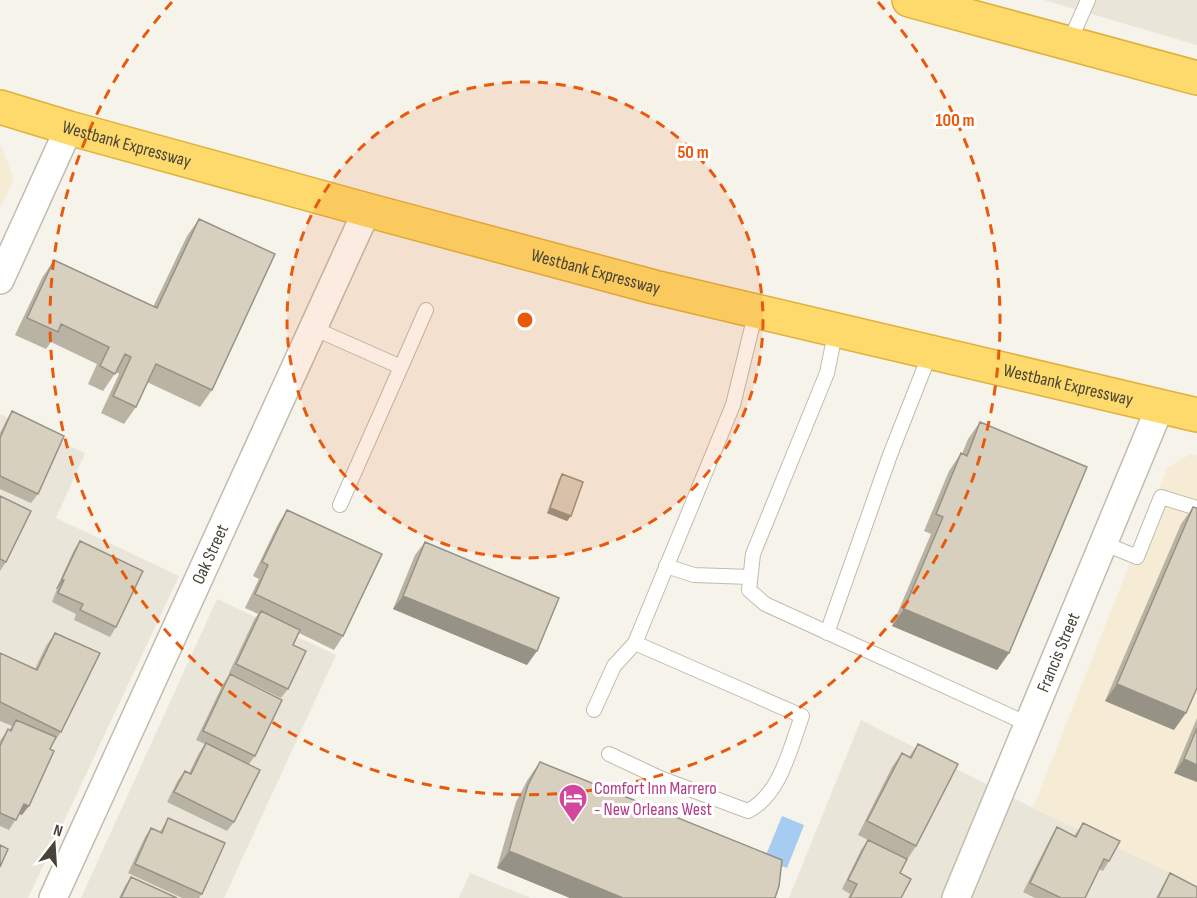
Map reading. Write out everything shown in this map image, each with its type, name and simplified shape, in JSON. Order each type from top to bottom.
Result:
[{"type":"highway","points":[[909,0],[1197,78]]},
{"type":"highway","name":"Westbank Expressway","points":[[7,104],[69,128],[654,287],[1197,415]]},
{"type":"street","points":[[0,280],[69,128]]},
{"type":"street","name":"Oak Street","points":[[53,898],[367,210]]},
{"type":"street","name":"Francis Street","points":[[956,898],[1160,407]]},
{"type":"lane","points":[[1069,43],[1088,0]]},
{"type":"lane","points":[[340,505],[426,310]]},
{"type":"lane","points":[[594,710],[614,666],[635,643],[734,405],[756,311]]},
{"type":"lane","points":[[313,328],[401,367]]},
{"type":"lane","points":[[836,329],[827,373],[753,554],[749,590],[765,604],[1028,724]]},
{"type":"lane","points":[[827,633],[890,455],[931,351]]},
{"type":"lane","points":[[1103,543],[1137,557],[1161,497],[1197,508]]},
{"type":"lane","points":[[666,566],[694,575],[750,577]]},
{"type":"lane","points":[[609,754],[660,778],[748,811],[757,806],[776,785],[802,716],[635,643]]},
{"type":"shaded area","points":[[1044,0],[1197,0],[1197,45]]},
{"type":"shaded area","points":[[0,143],[14,179],[0,209]]},
{"type":"shaded area","points":[[0,414],[85,453],[56,518],[179,576],[28,898],[0,898]]},
{"type":"shaded area","points":[[1191,454],[1197,455],[1197,885],[1033,808],[1168,467]]},
{"type":"shaded area","points":[[217,599],[336,655],[224,898],[81,898]]},
{"type":"shaded area","points":[[861,720],[1033,808],[1197,885],[1197,898],[789,898]]},
{"type":"shaded area","points":[[470,873],[531,898],[459,898]]},
{"type":"water","points":[[782,816],[804,825],[787,868],[764,860]]},
{"type":"building","points":[[199,219],[275,254],[212,390],[156,364],[136,407],[113,396],[131,357],[125,354],[115,374],[100,366],[109,347],[61,324],[58,332],[27,318],[54,260],[157,308]]},
{"type":"building","points":[[12,411],[64,436],[38,494],[0,476],[0,438]]},
{"type":"building","points":[[980,422],[1087,467],[1009,653],[904,609],[943,517],[936,514],[961,453],[967,456]]},
{"type":"building","points":[[562,474],[583,482],[571,516],[550,508]]},
{"type":"building","points":[[0,496],[31,511],[6,562],[0,559]]},
{"type":"building","points":[[1193,507],[1197,508],[1197,688],[1186,713],[1117,684]]},
{"type":"building","points":[[287,510],[382,554],[343,636],[255,594],[268,565],[262,562]]},
{"type":"building","points":[[80,541],[143,571],[116,627],[80,610],[83,604],[58,593]]},
{"type":"building","points":[[425,542],[559,598],[537,651],[403,596]]},
{"type":"building","points":[[261,611],[300,630],[293,645],[306,651],[288,689],[236,664]]},
{"type":"building","points":[[55,633],[100,653],[61,732],[0,702],[0,653],[37,670]]},
{"type":"building","points":[[230,674],[282,700],[255,756],[203,731]]},
{"type":"building","points":[[16,720],[56,737],[50,749],[54,751],[29,806],[24,804],[16,820],[0,813],[0,746],[8,729],[11,731]]},
{"type":"building","points":[[1197,728],[1197,765],[1184,759]]},
{"type":"building","points":[[206,743],[260,770],[234,822],[174,792],[185,771],[191,774]]},
{"type":"building","points":[[918,744],[958,764],[916,846],[867,821],[902,753],[911,758]]},
{"type":"building","name":"Comfort Inn Marrero - New Orleans West","points":[[540,762],[782,860],[775,898],[623,898],[509,851],[528,785]]},
{"type":"building","points":[[168,818],[225,843],[202,894],[135,864],[151,828],[162,833]]},
{"type":"building","points":[[1083,823],[1120,841],[1109,861],[1104,859],[1085,898],[1061,898],[1030,883],[1057,827],[1076,837]]},
{"type":"building","points":[[868,840],[907,859],[900,873],[911,879],[901,898],[850,898],[857,884],[848,880]]},
{"type":"building","points":[[0,845],[8,849],[0,867]]},
{"type":"building","points":[[1170,873],[1197,887],[1197,898],[1158,898]]},
{"type":"building","points":[[131,877],[177,898],[121,898]]},
{"type":"place","name":"Comfort Inn Marrero - New Orleans West","points":[[573,824]]}]
